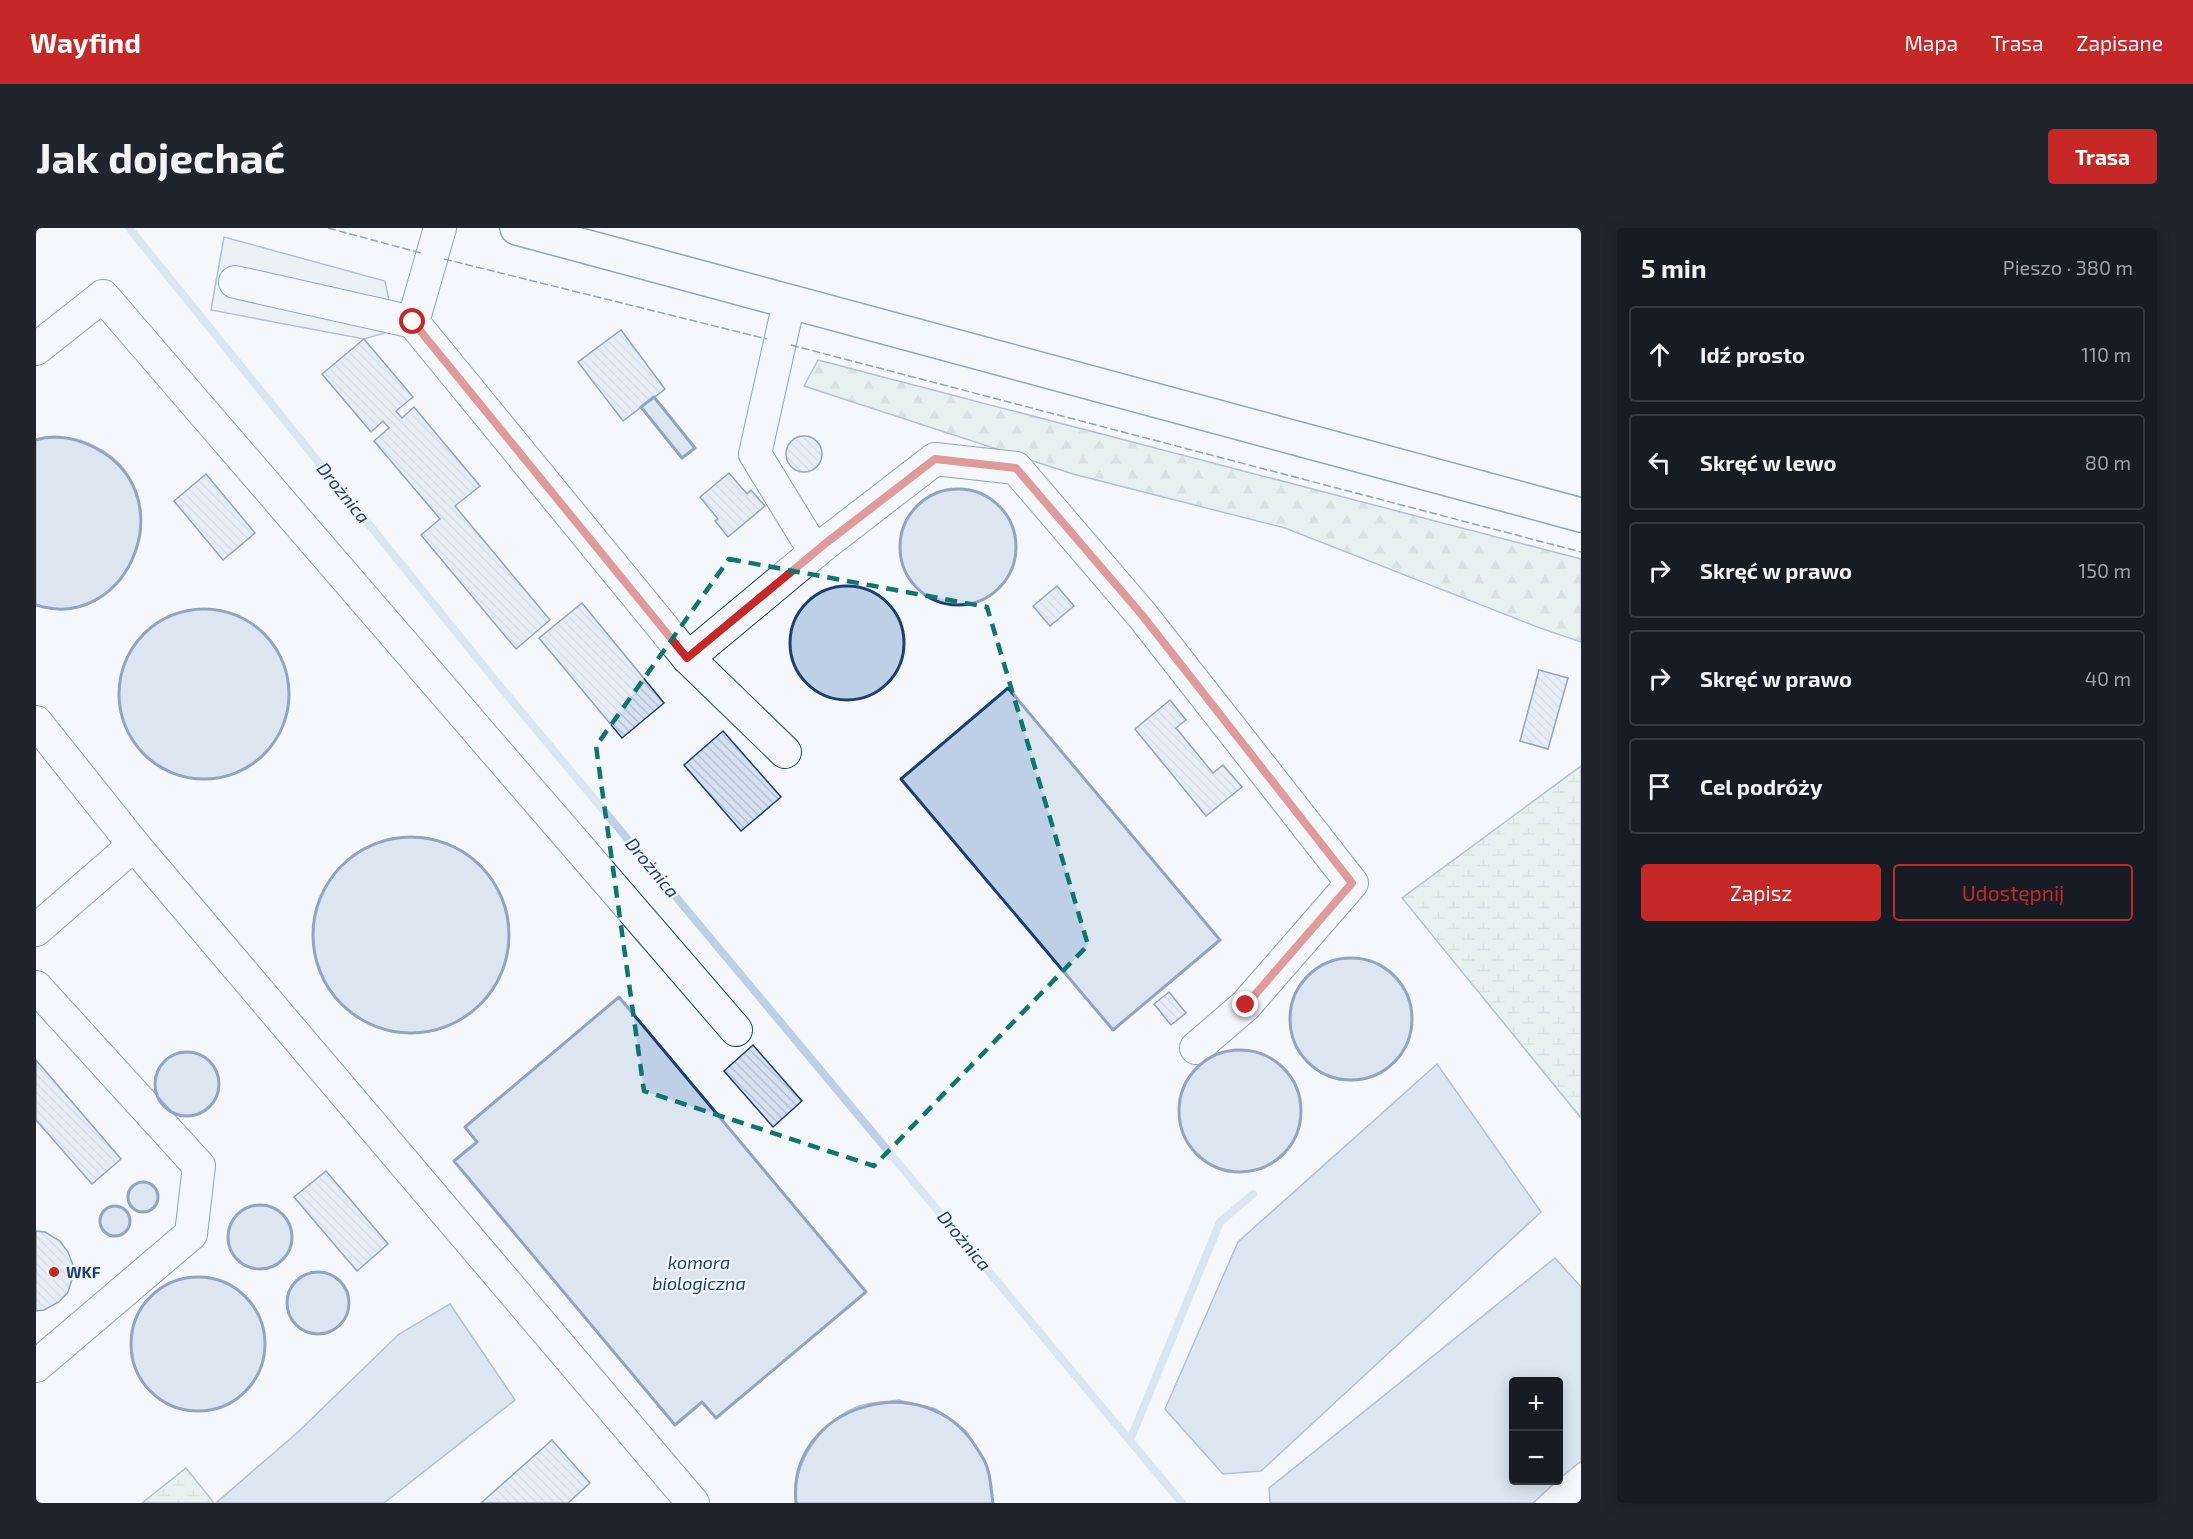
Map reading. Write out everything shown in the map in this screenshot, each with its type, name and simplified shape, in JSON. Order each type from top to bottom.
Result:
[{"type":"main road","points":[[517,228],[1581,515]]},
{"type":"lane","points":[[413,322],[440,228]]},
{"type":"lane","points":[[235,282],[413,322],[687,658],[785,752]]},
{"type":"lane","points":[[36,350],[104,296],[736,1030]]},
{"type":"lane","points":[[789,302],[755,454],[815,552]]},
{"type":"lane","points":[[687,658],[815,552],[935,459],[1016,468],[1142,615],[1352,883],[1246,1005],[1196,1048]]},
{"type":"lane","points":[[36,722],[134,845],[693,1503]]},
{"type":"lane","points":[[36,930],[134,845]]},
{"type":"lane","points":[[36,987],[199,1166],[192,1234],[36,1366]]},
{"type":"highlighted area","points":[[729,559],[987,607],[1088,945],[874,1166],[644,1091],[596,746]]},
{"type":"green space","points":[[818,360],[1581,559],[1581,642],[1285,528],[1073,474],[804,386]]},
{"type":"green space","points":[[1581,766],[1581,1118],[1402,898]]},
{"type":"green space","points":[[186,1468],[214,1503],[142,1503]]},
{"type":"shaded area","points":[[224,237],[385,281],[395,330],[364,339],[211,310]]},
{"type":"water","points":[[654,397],[695,448],[682,458],[641,407]]},
{"type":"water","points":[[39,438],[76,439],[112,457],[133,484],[141,515],[137,547],[123,576],[100,597],[71,608],[36,605],[36,440]]},
{"type":"water","points":[[958,489],[980,493],[999,506],[1012,525],[1016,547],[1012,569],[999,588],[980,601],[958,605],[936,601],[917,588],[904,569],[900,547],[904,525],[917,506],[936,493]]},
{"type":"water","points":[[847,586],[869,590],[888,602],[900,621],[904,643],[900,665],[888,684],[869,696],[847,700],[825,696],[806,684],[794,665],[790,643],[794,621],[806,602],[825,590]]},
{"type":"water","points":[[204,609],[221,610],[237,615],[264,634],[283,661],[288,677],[288,711],[283,727],[264,754],[237,773],[221,778],[204,779],[187,778],[171,773],[144,754],[125,727],[120,711],[119,694],[120,677],[125,661],[144,634],[171,615],[187,610]]},
{"type":"water","points":[[1008,688],[1220,940],[1113,1030],[901,779]]},
{"type":"water","points":[[401,837],[421,837],[449,844],[466,853],[481,865],[493,880],[502,897],[509,925],[509,945],[502,973],[493,990],[481,1005],[466,1017],[449,1026],[421,1033],[401,1033],[373,1026],[356,1017],[341,1005],[329,990],[320,973],[313,945],[313,925],[320,897],[329,880],[341,865],[356,853],[373,844]]},
{"type":"water","points":[[1351,958],[1374,963],[1385,968],[1394,976],[1402,985],[1407,996],[1412,1019],[1407,1042],[1402,1053],[1394,1062],[1385,1070],[1374,1075],[1351,1080],[1328,1075],[1317,1070],[1308,1062],[1300,1053],[1295,1042],[1290,1019],[1295,996],[1300,985],[1308,976],[1317,968],[1328,963]]},
{"type":"water","name":"komora biologiczna","points":[[619,997],[866,1292],[716,1418],[702,1402],[675,1425],[454,1161],[477,1142],[465,1127]]},
{"type":"water","points":[[1240,1050],[1263,1054],[1283,1068],[1297,1088],[1301,1111],[1297,1134],[1283,1154],[1263,1168],[1240,1172],[1217,1168],[1197,1154],[1183,1134],[1179,1111],[1183,1088],[1197,1068],[1217,1054]]},
{"type":"water","points":[[187,1052],[205,1057],[210,1061],[214,1066],[219,1084],[214,1102],[210,1107],[205,1111],[187,1116],[169,1111],[164,1107],[160,1102],[155,1084],[160,1066],[164,1061],[169,1057]]},
{"type":"water","points":[[1437,1064],[1541,1212],[1261,1471],[1223,1474],[1165,1409],[1238,1242]]},
{"type":"water","points":[[143,1182],[154,1186],[158,1197],[154,1208],[143,1212],[132,1208],[128,1197],[132,1186]]},
{"type":"water","points":[[260,1205],[278,1211],[286,1219],[292,1237],[286,1255],[278,1263],[260,1269],[242,1263],[234,1255],[228,1237],[234,1219],[242,1211]]},
{"type":"water","points":[[115,1206],[121,1207],[129,1215],[129,1227],[121,1235],[115,1236],[109,1235],[101,1227],[100,1221],[101,1215],[109,1207]]},
{"type":"water","points":[[1555,1258],[1581,1287],[1581,1461],[1563,1476],[1563,1377],[1509,1377],[1509,1485],[1553,1485],[1533,1503],[1270,1503],[1269,1488]]},
{"type":"water","points":[[318,1272],[340,1281],[349,1303],[340,1325],[318,1334],[296,1325],[287,1303],[296,1281]]},
{"type":"water","points":[[198,1277],[223,1282],[245,1297],[260,1319],[265,1344],[260,1369],[245,1391],[223,1406],[198,1411],[173,1406],[151,1391],[136,1369],[131,1344],[136,1319],[151,1297],[173,1282]]},
{"type":"water","points":[[450,1304],[515,1400],[384,1503],[216,1503],[298,1432],[399,1334]]},
{"type":"water","points":[[899,1400],[936,1409],[966,1431],[987,1465],[993,1503],[796,1503],[799,1473],[813,1444],[823,1431],[848,1411],[862,1405]]},
{"type":"building","points":[[621,330],[665,389],[623,421],[578,362]]},
{"type":"building","points":[[364,339],[413,397],[396,411],[402,418],[414,407],[480,486],[455,506],[550,620],[516,649],[421,535],[440,519],[374,441],[389,428],[383,421],[371,432],[322,374]]},
{"type":"building","points":[[804,436],[816,442],[822,454],[816,466],[804,472],[792,466],[786,454],[792,442]]},
{"type":"building","points":[[729,473],[747,494],[751,490],[765,506],[728,537],[715,521],[718,519],[700,497]]},
{"type":"building","points":[[206,474],[255,533],[223,560],[174,501]]},
{"type":"building","points":[[1057,586],[1074,606],[1050,626],[1033,606]]},
{"type":"building","points":[[582,603],[664,703],[622,738],[539,638]]},
{"type":"building","points":[[1539,670],[1568,678],[1548,749],[1520,741]]},
{"type":"building","points":[[1170,700],[1186,720],[1176,728],[1213,773],[1223,765],[1242,787],[1206,816],[1135,729]]},
{"type":"building","points":[[723,731],[781,797],[741,831],[684,765]]},
{"type":"building","points":[[1169,992],[1186,1013],[1171,1025],[1154,1004]]},
{"type":"building","points":[[753,1045],[802,1101],[773,1127],[724,1071]]},
{"type":"building","points":[[36,1060],[121,1159],[92,1184],[36,1120]]},
{"type":"building","points":[[326,1171],[388,1244],[357,1271],[294,1197]]},
{"type":"building","name":"WKF","points":[[36,1231],[45,1232],[60,1241],[73,1265],[68,1292],[59,1302],[44,1310],[36,1311]]},
{"type":"building","points":[[552,1440],[590,1483],[568,1503],[481,1503]]},
{"type":"waterway","name":"Drożnica","points":[[129,228],[499,685],[1182,1503]]},
{"type":"waterway","points":[[1130,1440],[1220,1222],[1253,1194]]},
{"type":"fence","points":[[328,228],[421,253]]},
{"type":"fence","points":[[444,259],[767,339]]},
{"type":"fence","points":[[791,345],[1581,552]]},
{"type":"wall","points":[[654,397],[695,448],[682,458],[641,407],[654,397]]},
{"type":"wall","points":[[36,440],[56,437],[77,440],[89,445],[119,466],[136,493],[141,523],[135,553],[120,579],[98,599],[69,609],[36,605]]},
{"type":"wall","points":[[958,489],[980,493],[999,506],[1012,525],[1016,547],[1012,569],[999,588],[980,601],[958,605],[936,601],[917,588],[904,569],[900,547],[904,525],[917,506],[936,493],[958,489]]},
{"type":"wall","points":[[847,586],[869,590],[888,602],[900,621],[904,643],[900,665],[888,684],[869,696],[847,700],[825,696],[806,684],[794,665],[790,643],[794,621],[806,602],[825,590],[847,586]]},
{"type":"wall","points":[[204,609],[221,610],[237,615],[264,634],[283,661],[288,677],[289,694],[288,711],[283,727],[264,754],[237,773],[221,778],[204,779],[187,778],[171,773],[144,754],[125,727],[120,711],[119,694],[120,677],[125,661],[144,634],[171,615],[187,610],[204,609]]},
{"type":"wall","points":[[1008,688],[1220,940],[1113,1030],[901,779],[1008,688]]},
{"type":"wall","points":[[401,837],[421,837],[449,844],[466,853],[481,865],[493,880],[502,897],[509,925],[509,935],[509,945],[502,973],[493,990],[481,1005],[466,1017],[449,1026],[421,1033],[401,1033],[373,1026],[356,1017],[341,1005],[329,990],[320,973],[313,945],[313,925],[320,897],[329,880],[341,865],[356,853],[373,844],[401,837]]},
{"type":"wall","points":[[1351,958],[1374,963],[1385,968],[1394,976],[1402,985],[1407,996],[1412,1019],[1407,1042],[1402,1053],[1394,1062],[1385,1070],[1374,1075],[1351,1080],[1328,1075],[1317,1070],[1308,1062],[1300,1053],[1295,1042],[1290,1019],[1295,996],[1300,985],[1308,976],[1317,968],[1328,963],[1351,958]]},
{"type":"wall","points":[[619,997],[866,1292],[716,1418],[702,1402],[675,1425],[454,1161],[477,1142],[465,1127],[619,997]]},
{"type":"wall","points":[[1240,1050],[1263,1054],[1283,1068],[1297,1088],[1301,1111],[1297,1134],[1283,1154],[1263,1168],[1240,1172],[1217,1168],[1197,1154],[1183,1134],[1179,1111],[1183,1088],[1197,1068],[1217,1054],[1240,1050]]},
{"type":"wall","points":[[187,1052],[205,1057],[210,1061],[214,1066],[219,1084],[214,1102],[210,1107],[205,1111],[187,1116],[169,1111],[164,1107],[160,1102],[155,1084],[160,1066],[164,1061],[169,1057],[187,1052]]},
{"type":"wall","points":[[143,1182],[154,1186],[158,1197],[154,1208],[143,1212],[132,1208],[128,1197],[132,1186],[143,1182]]},
{"type":"wall","points":[[260,1205],[278,1211],[286,1219],[292,1237],[286,1255],[278,1263],[260,1269],[242,1263],[234,1255],[228,1237],[234,1219],[242,1211],[260,1205]]},
{"type":"wall","points":[[115,1206],[121,1207],[129,1215],[130,1221],[129,1227],[121,1235],[115,1236],[109,1235],[101,1227],[100,1221],[101,1215],[109,1207],[115,1206]]},
{"type":"wall","points":[[318,1272],[340,1281],[349,1303],[340,1325],[318,1334],[296,1325],[287,1303],[296,1281],[318,1272]]},
{"type":"wall","points":[[198,1277],[223,1282],[245,1297],[260,1319],[265,1344],[260,1369],[245,1391],[223,1406],[198,1411],[173,1406],[151,1391],[136,1369],[131,1344],[136,1319],[151,1297],[173,1282],[198,1277]]},
{"type":"wall","points":[[796,1503],[799,1469],[813,1441],[835,1420],[863,1407],[894,1402],[925,1407],[953,1422],[976,1447],[985,1462],[993,1503]]},
{"type":"place","name":"WKF","points":[[54,1272]]},
{"type":"route","points":[[413,322],[687,658],[826,543],[935,459],[1016,468],[1142,615],[1352,883],[1246,1005]]}]
